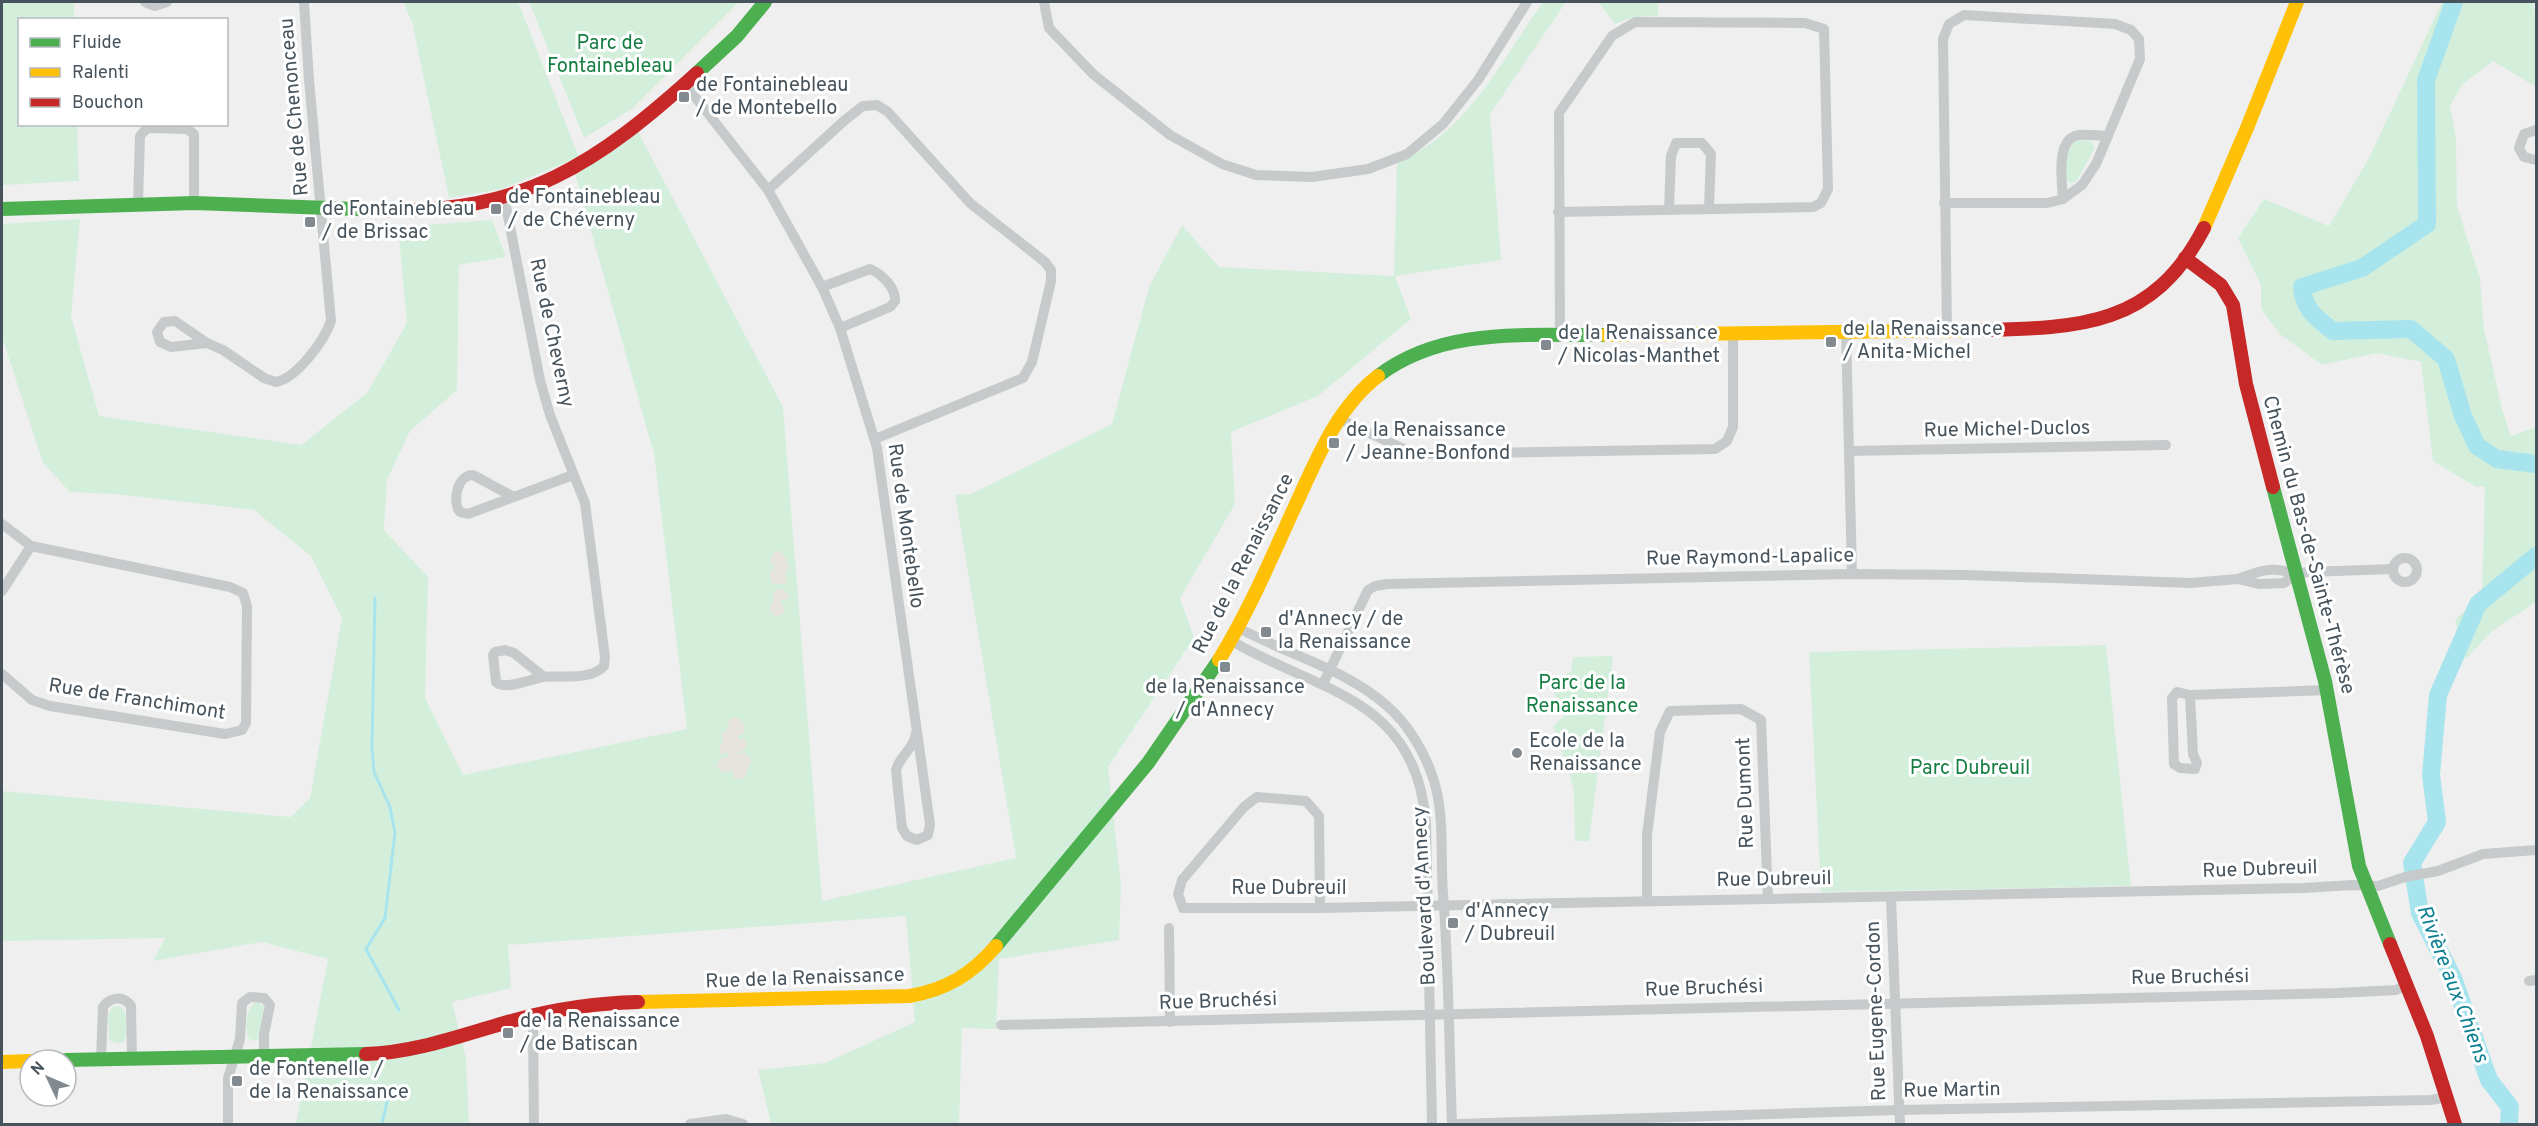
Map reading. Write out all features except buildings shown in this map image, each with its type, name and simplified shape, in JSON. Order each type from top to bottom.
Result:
[{"type":"street","points":[[145,2],[155,6],[167,2]]},
{"type":"street","name":"Rue de Chenonceau","points":[[207,344],[230,354],[264,378],[276,382],[289,377],[310,355],[325,335],[331,316],[304,2]]},
{"type":"street","points":[[2,209],[194,203],[321,209],[426,210],[504,196],[550,181],[607,149],[726,47],[765,2]]},
{"type":"street","points":[[1044,2],[1049,28],[1093,74],[1170,135],[1222,164],[1256,175],[1312,177],[1368,169],[1407,154],[1443,124],[1478,80],[1527,2]]},
{"type":"street","points":[[2185,258],[2199,236],[2230,167],[2297,2]]},
{"type":"street","points":[[1944,203],[2047,203],[2062,200],[2082,185],[2096,164],[2140,59],[2139,39],[2131,30],[2115,24],[1964,15],[1949,24],[1943,39],[1944,203],[1947,330]]},
{"type":"street","points":[[1558,212],[1812,207],[1821,203],[1828,189],[1824,29],[1805,23],[1635,22],[1612,36],[1558,113],[1558,212],[1560,334]]},
{"type":"street","name":"Rue de Montebello","points":[[685,84],[768,190],[822,287],[840,328],[875,439],[930,828],[928,834],[917,840],[910,839],[902,828],[896,770],[899,761],[913,746],[916,733]]},
{"type":"street","points":[[768,190],[845,120],[866,105],[877,105],[888,112],[970,203],[1045,262],[1051,270],[1051,281],[1032,362],[1023,378],[875,439]]},
{"type":"street","points":[[138,203],[140,136],[146,129],[152,128],[187,129],[194,134],[194,203]]},
{"type":"street","points":[[2536,130],[2524,134],[2519,148],[2524,157],[2536,160]]},
{"type":"street","points":[[2062,200],[2062,150],[2068,141],[2076,135],[2108,136]]},
{"type":"street","points":[[1669,210],[1671,156],[1676,143],[1702,142],[1711,154],[1709,209]]},
{"type":"street","name":"Rue de Cheverny","points":[[504,196],[540,380],[550,415],[586,509],[605,664],[592,674],[544,677],[500,686],[496,682],[493,655],[495,652],[510,651],[544,677]]},
{"type":"street","name":"Rue de la Renaissance","points":[[78,1060],[391,1052],[565,1007],[605,1003],[890,998],[930,992],[956,981],[985,956],[1132,782],[1185,712],[1238,627],[1321,451],[1349,404],[1377,376],[1422,349],[1464,338],[1560,334],[2059,327],[2100,320],[2121,312],[2143,299],[2160,285],[2185,258]]},
{"type":"street","name":"Chemin du Bas-de-Sainte-Thérèse","points":[[2185,258],[2221,285],[2233,305],[2244,377],[2327,690],[2356,855],[2407,985],[2448,1097],[2455,1125]]},
{"type":"street","points":[[822,287],[870,269],[876,272],[894,291],[895,301],[890,307],[840,328]]},
{"type":"street","points":[[1846,330],[1852,574]]},
{"type":"street","points":[[1339,419],[1415,454],[1715,449],[1726,441],[1733,427],[1732,332]]},
{"type":"street","name":"Rue Michel-Duclos","points":[[1849,451],[2166,445]]},
{"type":"street","points":[[512,496],[470,475],[462,478],[459,485],[457,507],[465,514],[573,475]]},
{"type":"street","name":"Rue de Franchimont","points":[[2,524],[31,546],[230,587],[243,593],[247,601],[246,723],[242,730],[225,734],[50,706],[32,700],[2,674]]},
{"type":"street","points":[[2,591],[31,546]]},
{"type":"street","name":"Rue Raymond-Lapalice","points":[[1323,684],[1368,590],[1375,586],[1388,584],[1852,574],[1977,575],[2190,583],[2238,579],[2258,571],[2280,568],[2296,574],[2393,569]]},
{"type":"street","name":"Boulevard d'Annecy","points":[[1238,627],[1368,691],[1390,708],[1405,726],[1424,756],[1439,806],[1445,904],[1452,1125]]},
{"type":"street","name":"Boulevard d'Annecy","points":[[1230,640],[1351,698],[1376,716],[1396,738],[1411,764],[1425,810],[1432,1125]]},
{"type":"street","points":[[2190,694],[2193,754],[2198,763],[2194,769],[2180,768],[2174,764],[2172,698],[2177,692],[2190,694],[2327,690]]},
{"type":"street","name":"Rue Dumont","points":[[1647,900],[1647,835],[1660,732],[1670,711],[1742,709],[1761,720],[1768,899]]},
{"type":"street","name":"Rue Dubreuil","points":[[1320,908],[1319,816],[1306,801],[1257,797],[1244,807],[1182,880],[1178,894],[1183,908],[1320,908],[2378,886],[2405,877],[2438,871],[2483,854],[2536,850]]},
{"type":"street","name":"Rue Eugene-Cordon","points":[[1891,897],[1900,1125]]},
{"type":"street","points":[[1169,928],[1170,1022]]},
{"type":"street","name":"Rue Bruchési","points":[[1001,1025],[2360,992],[2396,990],[2407,985]]},
{"type":"street","points":[[228,1125],[228,1078],[240,1039],[242,1003],[247,998],[255,996],[264,998],[270,1005],[264,1034],[264,1056]]},
{"type":"street","points":[[101,1060],[102,1011],[108,1002],[119,999],[129,1003],[132,1011],[132,1059]]},
{"type":"street","points":[[530,1016],[533,1027],[534,1125]]},
{"type":"street","points":[[2,1062],[18,1061]]},
{"type":"street","name":"Rue Martin","points":[[1458,1125],[1899,1110],[2431,1100],[2448,1097]]},
{"type":"street","points":[[690,1125],[726,1119],[743,1125]]},
{"type":"green space","points":[[2,2],[74,2],[74,18],[18,18],[18,126],[77,126],[79,181],[2,185]]},
{"type":"green space","points":[[403,2],[518,2],[579,157],[501,189],[449,198],[412,22]]},
{"type":"green space","name":"Parc de Fontainebleau","points":[[529,2],[739,2],[633,108],[584,138]]},
{"type":"green space","points":[[1543,2],[1566,2],[1490,114],[1501,260],[1395,276],[1411,319],[1318,396],[1231,432],[1235,504],[1180,598],[1194,638],[1108,767],[1121,885],[1119,940],[999,959],[996,1029],[962,1028],[959,1124],[771,1124],[758,1070],[825,1063],[915,1022],[906,916],[508,945],[511,988],[452,1002],[466,1058],[469,1124],[296,1124],[328,959],[262,942],[153,961],[165,938],[2,941],[2,791],[291,817],[310,798],[342,618],[311,556],[254,510],[116,494],[70,492],[43,463],[2,337],[2,224],[80,219],[71,316],[99,416],[301,445],[367,393],[407,323],[398,227],[492,220],[506,257],[459,265],[457,390],[410,431],[387,480],[384,530],[428,577],[425,698],[463,775],[687,729],[654,454],[573,167],[635,126],[783,407],[822,901],[1016,858],[955,495],[971,494],[1112,424],[1149,287],[1182,225],[1219,267],[1394,276],[1397,163],[1422,149],[1464,114],[1497,71]]},
{"type":"green space","points":[[1598,2],[1658,2],[1658,16],[1633,17],[1615,24]]},
{"type":"green space","points":[[2442,2],[2533,2],[2536,17],[2536,87],[2493,61],[2462,85],[2450,106],[2456,138],[2457,206],[2480,278],[2484,329],[2502,409],[2511,436],[2536,427],[2536,602],[2492,631],[2466,659],[2455,620],[2482,594],[2485,486],[2476,487],[2433,461],[2421,362],[2377,353],[2322,365],[2280,334],[2261,309],[2261,285],[2238,238],[2264,199],[2329,226],[2369,158]]},
{"type":"green space","points":[[2090,140],[2095,148],[2076,182],[2070,183],[2066,179],[2066,153],[2075,141]]},
{"type":"green space","name":"Parc Dubreuil","points":[[2106,645],[2131,886],[1821,892],[1809,652]]},
{"type":"green space","name":"Parc de la Renaissance","points":[[1613,656],[1589,841],[1575,841],[1574,792],[1553,726],[1563,717],[1550,681],[1571,672],[1573,657]]},
{"type":"green space","points":[[254,1003],[260,1003],[264,1007],[258,1039],[254,1041],[252,1039],[251,1042],[247,1034],[246,1022]]},
{"type":"green space","points":[[120,1006],[125,1013],[127,1028],[124,1042],[117,1044],[109,1040],[108,1015],[112,1007]]},
{"type":"sand","points":[[780,550],[789,568],[785,573],[787,578],[785,584],[772,583],[769,573],[775,567],[770,562],[772,554]]},
{"type":"sand","points":[[777,589],[784,590],[789,596],[785,602],[782,600],[780,602],[785,613],[776,617],[769,611],[774,598],[773,593]]},
{"type":"sand","points":[[732,717],[740,719],[744,724],[744,734],[738,735],[738,740],[743,738],[747,742],[745,750],[737,753],[746,753],[751,761],[745,777],[740,780],[734,778],[732,770],[724,773],[716,766],[721,757],[725,758],[729,755],[727,752],[722,755],[719,750],[721,744],[725,742],[722,740],[722,733],[729,728],[727,724]]},
{"type":"waterway","name":"Rivière aux Chiens","points":[[2454,2],[2426,80],[2427,224],[2362,268],[2302,287],[2303,295],[2312,313],[2333,331],[2411,329],[2446,359],[2463,416],[2477,446],[2497,459],[2536,464]]},
{"type":"waterway","name":"Rivière aux Chiens","points":[[2509,1124],[2510,1107],[2489,1080],[2453,978],[2420,913],[2412,863],[2437,822],[2431,775],[2438,695],[2478,604],[2536,556]]},
{"type":"waterway","points":[[375,598],[372,747],[374,772],[390,807],[395,833],[385,918],[366,949],[399,1010]]},
{"type":"waterway","points":[[382,1124],[390,1088]]},
{"type":"traffic: fast","points":[[697,73],[737,36],[765,2]]},
{"type":"traffic: fast","points":[[2,209],[194,203],[383,210]]},
{"type":"traffic: fast","points":[[1378,376],[1403,360],[1458,341],[1517,335],[1606,335]]},
{"type":"traffic: fast","points":[[2273,487],[2325,681],[2359,866],[2390,944]]},
{"type":"traffic: fast","points":[[996,946],[1148,763],[1219,660]]},
{"type":"traffic: fast","points":[[78,1060],[366,1054]]},
{"type":"traffic: slow","points":[[2204,228],[2297,2]]},
{"type":"traffic: slow","points":[[1606,335],[1980,330]]},
{"type":"traffic: slow","points":[[1219,660],[1257,589],[1308,477],[1337,422],[1349,405],[1378,376]]},
{"type":"traffic: slow","points":[[638,1002],[909,996],[935,990],[968,973],[996,946]]},
{"type":"traffic: slow","points":[[2,1062],[18,1061]]},
{"type":"traffic: jam","points":[[383,210],[432,209],[477,203],[518,192],[555,177],[591,157],[626,133],[697,73]]},
{"type":"traffic: jam","points":[[1980,330],[2050,327],[2081,323],[2110,315],[2137,303],[2161,285],[2184,261],[2204,228]]},
{"type":"traffic: jam","points":[[2185,258],[2221,285],[2233,305],[2246,384],[2273,487]]},
{"type":"traffic: jam","points":[[2390,944],[2427,1036],[2455,1124]]},
{"type":"traffic: jam","points":[[366,1054],[422,1046],[560,1010],[591,1005],[638,1002]]},
{"type":"place","name":"de Fontainebleau / de Montebello","points":[[684,97]]},
{"type":"place","name":"de Fontainebleau / de Chéverny","points":[[496,209]]},
{"type":"place","name":"de Fontainebleau / de Brissac","points":[[310,222]]},
{"type":"place","name":"de la Renaissance / Anita-Michel","points":[[1831,342]]},
{"type":"place","name":"de la Renaissance / Nicolas-Manthet","points":[[1546,345]]},
{"type":"place","name":"de la Renaissance / Jeanne-Bonfond","points":[[1334,443]]},
{"type":"place","name":"d'Annecy / de la Renaissance","points":[[1266,632]]},
{"type":"place","name":"de la Renaissance / d'Annecy","points":[[1225,667]]},
{"type":"place","name":"Ecole de la Renaissance","points":[[1517,753]]},
{"type":"place","name":"d'Annecy / Dubreuil","points":[[1453,923]]},
{"type":"place","name":"de la Renaissance / de Batiscan","points":[[508,1033]]},
{"type":"place","name":"de Fontenelle / de la Renaissance","points":[[237,1081]]}]
